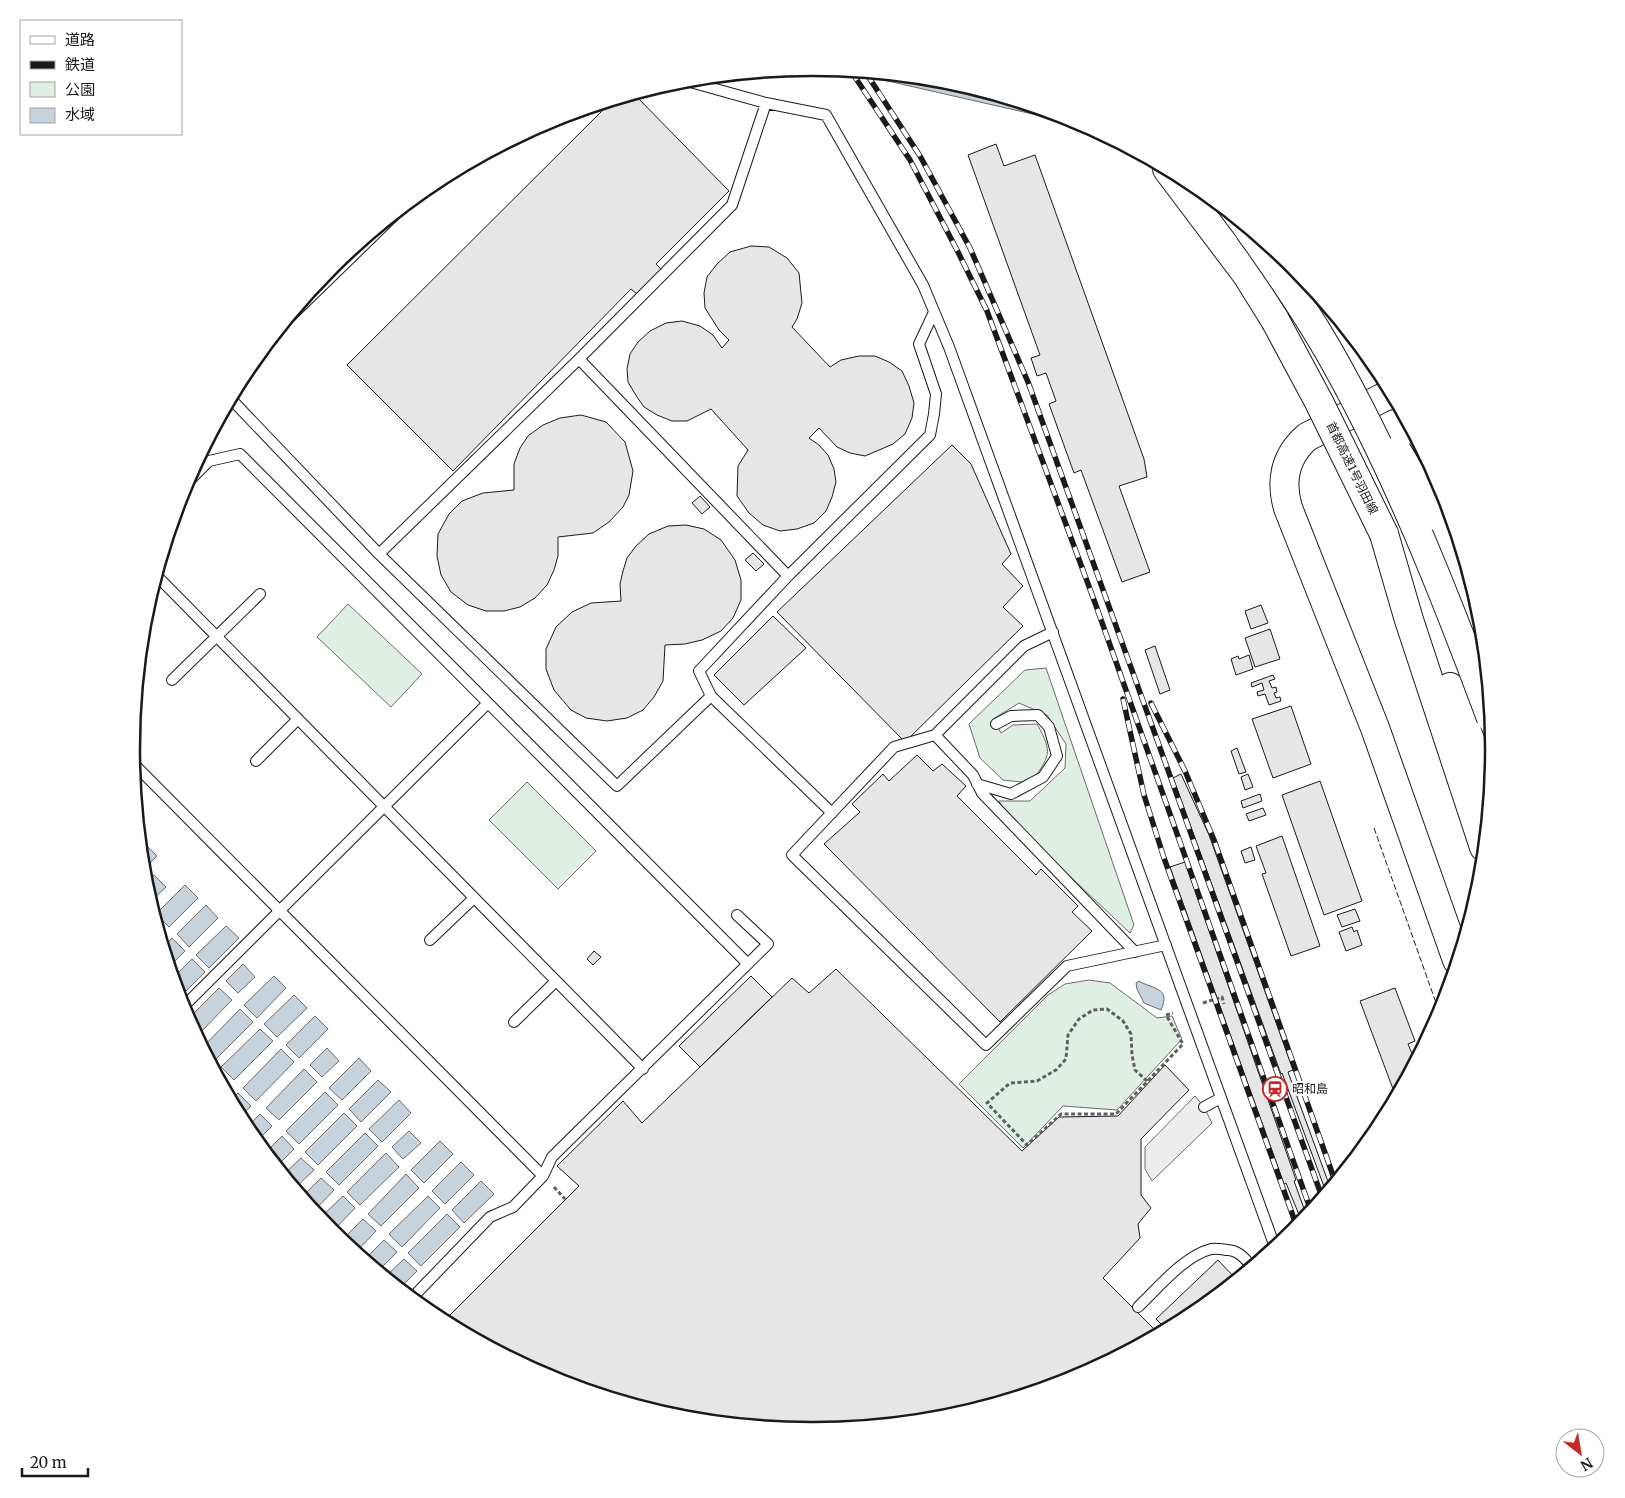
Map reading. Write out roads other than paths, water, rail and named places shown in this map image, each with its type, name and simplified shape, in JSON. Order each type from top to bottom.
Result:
[{"type":"main road","name":"首都高速1号羽田線","points":[[1178,185],[1246,275],[1275,320],[1319,402],[1384,534],[1442,669],[1484,778]]},
{"type":"main road","points":[[1261,248],[1328,351],[1404,460],[1431,508],[1459,566]]},
{"type":"main road","points":[[1328,351],[1369,428],[1398,489],[1459,632],[1483,697]]},
{"type":"main road","points":[[1385,397],[1307,437],[1288,461],[1284,474],[1284,490],[1288,508],[1376,728],[1454,951]]},
{"type":"main road","points":[[1384,534],[1409,620],[1479,833]]},
{"type":"lane","points":[[703,86],[766,103],[826,115],[923,285],[949,347],[1272,1240]]},
{"type":"lane","points":[[379,554],[579,359],[732,205],[766,103]]},
{"type":"lane","points":[[832,813],[712,696],[699,671],[788,576],[930,435],[936,394],[919,344],[934,312]]},
{"type":"lane","points":[[579,359],[788,576]]},
{"type":"lane","points":[[236,404],[379,554],[617,786],[712,696]]},
{"type":"lane","points":[[201,469],[209,461],[240,454],[748,964]]},
{"type":"lane","points":[[161,581],[643,1069]]},
{"type":"lane","points":[[172,680],[260,594]]},
{"type":"lane","points":[[1053,632],[1024,646],[935,735],[894,748],[792,854],[986,1045],[1067,966],[1166,945]]},
{"type":"lane","points":[[189,1001],[488,704]]},
{"type":"lane","points":[[977,784],[1011,794],[1043,777],[1056,756],[1049,727],[1038,714],[1011,716],[996,724]]},
{"type":"lane","points":[[256,761],[298,719]]},
{"type":"lane","points":[[935,735],[973,774],[982,793],[1135,952]]},
{"type":"lane","points":[[140,771],[543,1176]]},
{"type":"lane","points":[[430,940],[474,898]]},
{"type":"lane","points":[[417,1293],[490,1217],[513,1207],[543,1176],[552,1157],[768,944],[737,915]]},
{"type":"lane","points":[[514,1022],[556,981]]},
{"type":"lane","points":[[1204,1107],[1221,1098]]},
{"type":"lane","points":[[1138,1307],[1182,1266],[1200,1253],[1213,1248],[1233,1250],[1248,1262]]},
{"type":"water","points":[[887,81],[944,89],[987,99],[1038,115]]},
{"type":"water","points":[[148,847],[157,856],[150,863]]},
{"type":"water","points":[[154,875],[166,887],[157,896],[153,880]]},
{"type":"water","points":[[185,885],[198,898],[169,927],[162,920],[160,910]]},
{"type":"water","points":[[206,905],[218,918],[189,947],[177,934]]},
{"type":"water","points":[[226,926],[239,938],[209,968],[196,955]]},
{"type":"water","points":[[172,938],[185,951],[174,962],[168,942]]},
{"type":"water","points":[[192,959],[205,972],[185,992],[178,973]]},
{"type":"water","points":[[243,964],[255,977],[238,993],[226,981]]},
{"type":"water","points":[[274,976],[286,988],[257,1018],[244,1005]]},
{"type":"water","points":[[1139,981],[1162,993],[1164,1003],[1161,1010],[1144,1003],[1137,989],[1136,983]]},
{"type":"water","points":[[219,988],[232,1000],[202,1031],[194,1013]]},
{"type":"water","points":[[294,995],[307,1008],[277,1037],[264,1024]]},
{"type":"water","points":[[240,1009],[253,1022],[216,1059],[207,1043]]},
{"type":"water","points":[[315,1016],[328,1029],[299,1058],[286,1045]]},
{"type":"water","points":[[260,1029],[273,1041],[234,1080],[221,1067]]},
{"type":"water","points":[[327,1048],[339,1061],[322,1077],[310,1065]]},
{"type":"water","points":[[281,1049],[294,1062],[256,1101],[243,1088]]},
{"type":"water","points":[[359,1058],[371,1071],[342,1100],[329,1088]]},
{"type":"water","points":[[304,1069],[317,1082],[279,1120],[266,1108]]},
{"type":"water","points":[[378,1080],[391,1092],[361,1122],[349,1109]]},
{"type":"water","points":[[325,1092],[338,1105],[299,1144],[286,1131]]},
{"type":"water","points":[[238,1093],[251,1106],[246,1111],[236,1095]]},
{"type":"water","points":[[399,1100],[411,1113],[382,1142],[369,1129]]},
{"type":"water","points":[[344,1113],[357,1126],[318,1165],[305,1152]]},
{"type":"water","points":[[260,1114],[272,1126],[262,1136],[252,1122]]},
{"type":"water","points":[[409,1131],[421,1143],[403,1159],[392,1147]]},
{"type":"water","points":[[365,1133],[378,1146],[339,1185],[326,1172]]},
{"type":"water","points":[[282,1136],[294,1149],[281,1162],[271,1147]]},
{"type":"water","points":[[440,1141],[453,1154],[424,1183],[411,1170]]},
{"type":"water","points":[[386,1153],[399,1167],[360,1205],[347,1192]]},
{"type":"water","points":[[301,1158],[314,1170],[299,1184],[288,1170]]},
{"type":"water","points":[[461,1162],[474,1175],[445,1204],[432,1191]]},
{"type":"water","points":[[406,1174],[419,1188],[381,1226],[368,1214]]},
{"type":"water","points":[[321,1178],[334,1190],[319,1206],[307,1192]]},
{"type":"water","points":[[481,1181],[494,1194],[464,1223],[452,1210]]},
{"type":"water","points":[[343,1196],[355,1208],[338,1226],[326,1213]]},
{"type":"water","points":[[428,1196],[440,1208],[402,1247],[389,1234]]},
{"type":"water","points":[[447,1214],[460,1227],[421,1266],[408,1253]]},
{"type":"water","points":[[363,1219],[376,1231],[361,1247],[347,1235]]},
{"type":"water","points":[[384,1240],[397,1252],[383,1266],[369,1255]]},
{"type":"water","points":[[404,1259],[417,1271],[404,1284],[390,1272]]},
{"type":"railway","points":[[856,78],[910,160],[987,311],[1094,600],[1308,1203]]},
{"type":"railway","points":[[870,79],[920,156],[970,248],[1028,382],[1320,1191]]},
{"type":"railway","points":[[1123,699],[1144,795],[1164,858],[1294,1219]]},
{"type":"railway","points":[[1151,703],[1185,771],[1214,840],[1333,1175]]},
{"type":"place","name":"昭和島","points":[[1275,1089]]}]
